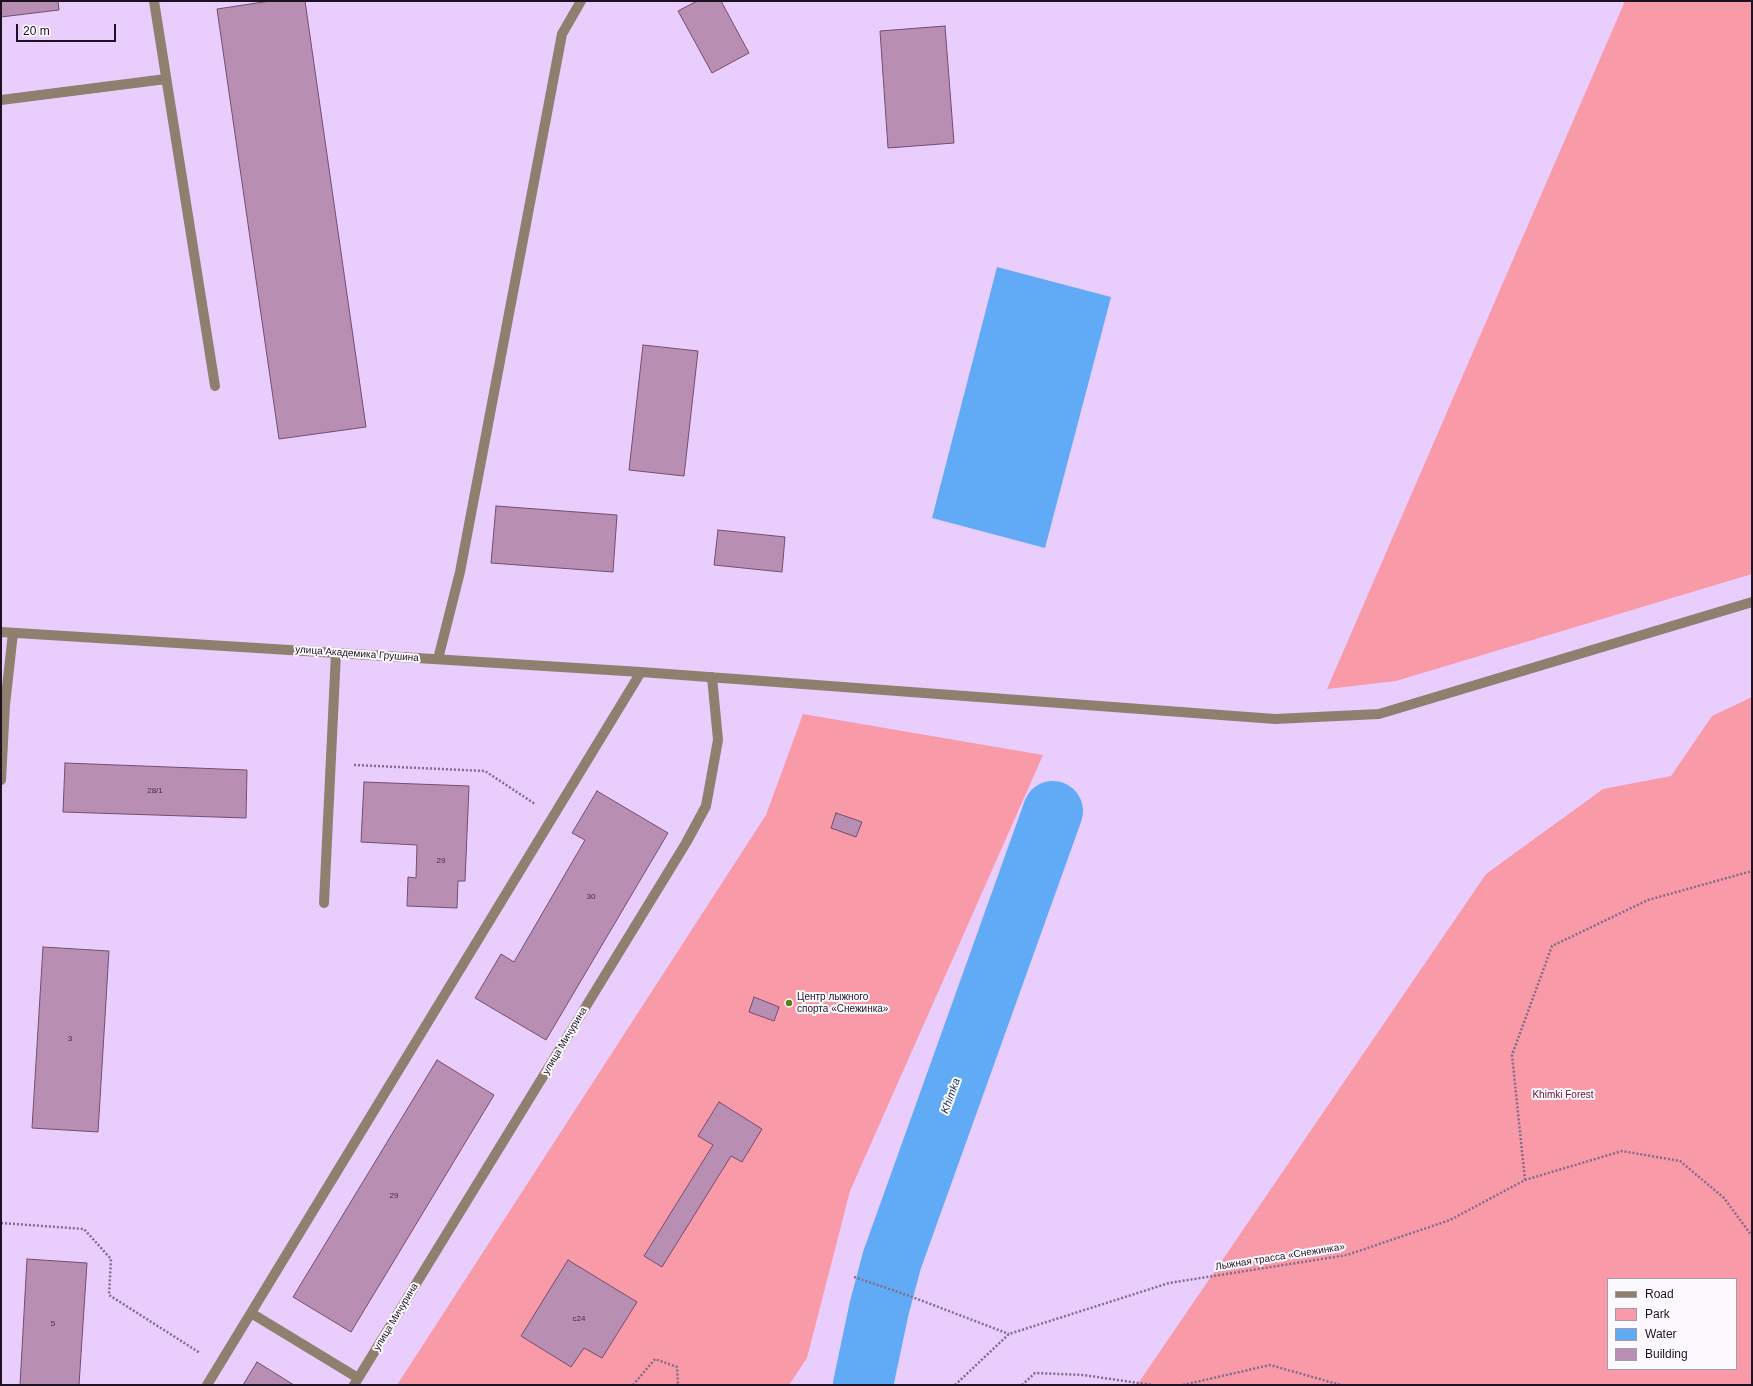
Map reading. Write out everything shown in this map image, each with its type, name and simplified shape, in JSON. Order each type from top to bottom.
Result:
[{"type":"street","points":[[154,1],[215,386]]},
{"type":"street","points":[[438,659],[460,572],[562,34],[581,1]]},
{"type":"street","points":[[1,100],[166,79]]},
{"type":"street","name":"улица Академика Грушина","points":[[1,632],[642,672],[1275,719],[1379,714],[1752,602]]},
{"type":"street","points":[[1,780],[5,704],[12,633]]},
{"type":"street","points":[[324,903],[336,653]]},
{"type":"street","points":[[207,1385],[642,672]]},
{"type":"street","name":"улица Мичурина","points":[[356,1382],[686,843],[706,806],[718,740],[712,677]]},
{"type":"street","points":[[251,1313],[356,1382]]},
{"type":"path","points":[[331,764],[485,771],[553,817]]},
{"type":"path","points":[[1525,1180],[1512,1055],[1552,946],[1648,900],[1752,871]]},
{"type":"path","name":"Лыжная трасса «Снежинка»","points":[[955,1385],[1009,1334],[1168,1284],[1347,1255],[1450,1220],[1525,1180],[1622,1151],[1680,1161],[1724,1198],[1752,1236]]},
{"type":"path","points":[[1,1223],[84,1229],[111,1259],[109,1295],[219,1365]]},
{"type":"path","points":[[854,1277],[907,1295],[1009,1334]]},
{"type":"path","points":[[633,1385],[655,1359],[677,1367],[678,1385]]},
{"type":"path","points":[[1182,1385],[1270,1365],[1341,1385]]},
{"type":"path","points":[[1022,1385],[1035,1373],[1082,1375],[1152,1385]]},
{"type":"green space","points":[[1625,1],[1752,1],[1752,574],[1396,681],[1327,689]]},
{"type":"green space","name":"Khimki Forest","points":[[1752,697],[1752,1385],[1137,1385],[1486,874],[1603,789],[1671,776],[1712,716]]},
{"type":"green space","name":"Центр лыжного спорта «Снежинка»","points":[[803,714],[1043,755],[850,1191],[807,1358],[789,1385],[397,1385],[766,815]]},
{"type":"water","points":[[997,267],[1111,297],[1045,548],[932,518]]},
{"type":"building","points":[[1,1],[58,1],[59,10],[1,17]]},
{"type":"building","points":[[270,1],[305,1],[366,427],[279,439],[217,9]]},
{"type":"building","points":[[697,1],[721,1],[749,53],[712,73],[678,11]]},
{"type":"building","points":[[945,26],[954,143],[888,148],[880,31]]},
{"type":"building","points":[[643,345],[698,351],[684,476],[629,470]]},
{"type":"building","points":[[496,506],[617,515],[613,572],[491,563]]},
{"type":"building","points":[[718,530],[785,537],[782,572],[714,565]]},
{"type":"building","points":[[65,763],[247,770],[246,818],[63,812]]},
{"type":"building","points":[[364,782],[469,786],[465,881],[458,881],[457,908],[407,906],[408,877],[416,878],[417,845],[361,842]]},
{"type":"building","points":[[597,791],[668,833],[546,1040],[475,998],[501,954],[514,962],[585,840],[572,833]]},
{"type":"building","points":[[836,813],[862,822],[856,837],[831,828]]},
{"type":"building","points":[[43,947],[109,951],[98,1132],[32,1128]]},
{"type":"building","points":[[754,997],[779,1007],[774,1021],[749,1012]]},
{"type":"building","points":[[437,1060],[494,1095],[351,1332],[293,1297]]},
{"type":"building","points":[[719,1102],[762,1129],[742,1162],[731,1156],[662,1267],[644,1256],[713,1145],[698,1136]]},
{"type":"building","points":[[27,1259],[87,1263],[79,1385],[20,1385]]},
{"type":"building","points":[[568,1260],[637,1302],[602,1358],[584,1348],[571,1367],[521,1336]]},
{"type":"building","points":[[257,1362],[294,1385],[243,1385]]},
{"type":"waterway","name":"Khimka","points":[[863,1385],[879,1309],[892,1260],[1053,811]]},
{"type":"place","name":"Центр лыжного спорта «Снежинка»","points":[[789,1003]]}]
